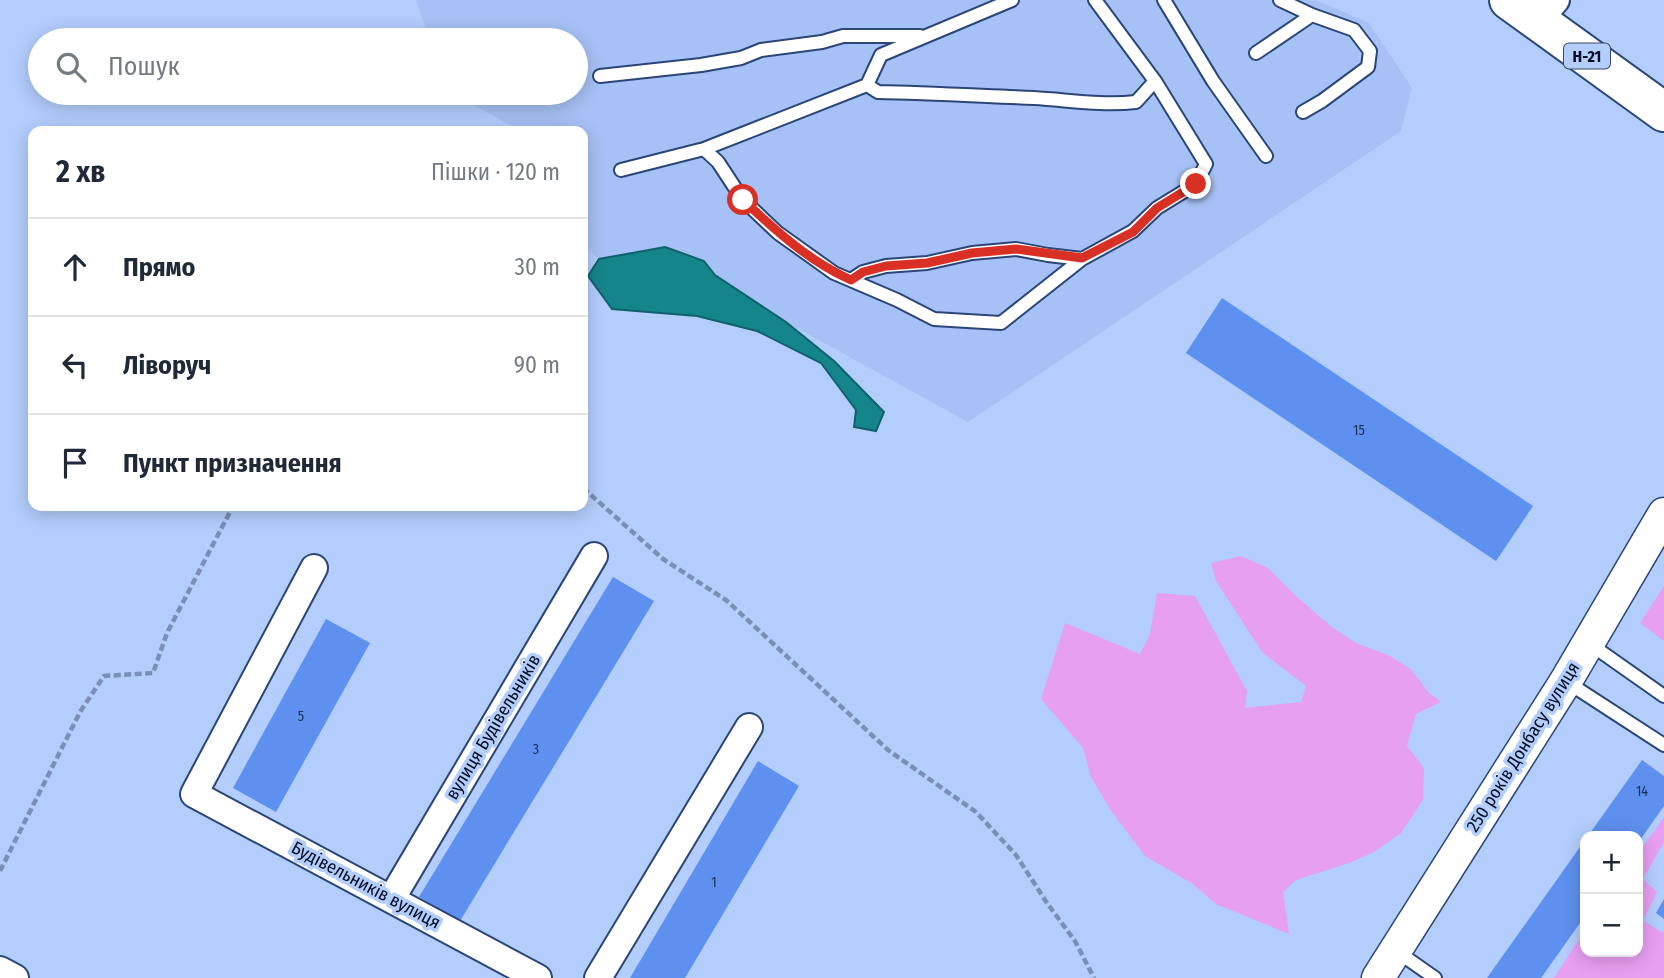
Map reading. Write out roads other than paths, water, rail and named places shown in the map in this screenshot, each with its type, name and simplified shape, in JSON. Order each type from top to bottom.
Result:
[{"type":"main road","name":"Н-21","points":[[1535,7],[1664,113]]},
{"type":"street","name":"250 років Донбасу вулиця","points":[[1378,978],[1566,681],[1664,514]]},
{"type":"street","name":"вулиця Будівельників","points":[[391,898],[594,556]]},
{"type":"street","name":"Будівельників вулиця","points":[[314,568],[194,793],[538,978]]},
{"type":"street","points":[[598,978],[749,727]]},
{"type":"street","points":[[0,970],[15,978]]},
{"type":"lane","points":[[621,170],[704,149],[867,85],[881,55],[1012,0]]},
{"type":"lane","points":[[704,149],[718,162],[743,200],[778,233],[834,273],[934,319],[1001,323],[1082,258],[1133,232],[1157,208],[1196,184],[1206,164],[1155,81],[1095,0]]},
{"type":"lane","points":[[1164,0],[1213,81],[1266,156]]},
{"type":"lane","points":[[1280,0],[1354,30],[1370,51],[1368,67],[1322,102],[1303,112]]},
{"type":"lane","points":[[1256,53],[1312,15]]},
{"type":"lane","points":[[600,76],[701,65],[741,58],[761,50],[822,42],[843,36],[927,36]]},
{"type":"lane","points":[[867,85],[878,92],[963,93],[1110,105],[1136,102],[1155,81]]},
{"type":"lane","points":[[851,280],[863,272],[886,266],[927,263],[972,253],[1016,249],[1082,258]]},
{"type":"lane","points":[[1587,642],[1664,696]]},
{"type":"lane","points":[[1566,681],[1664,745]]},
{"type":"lane","points":[[1395,950],[1435,978]]}]
